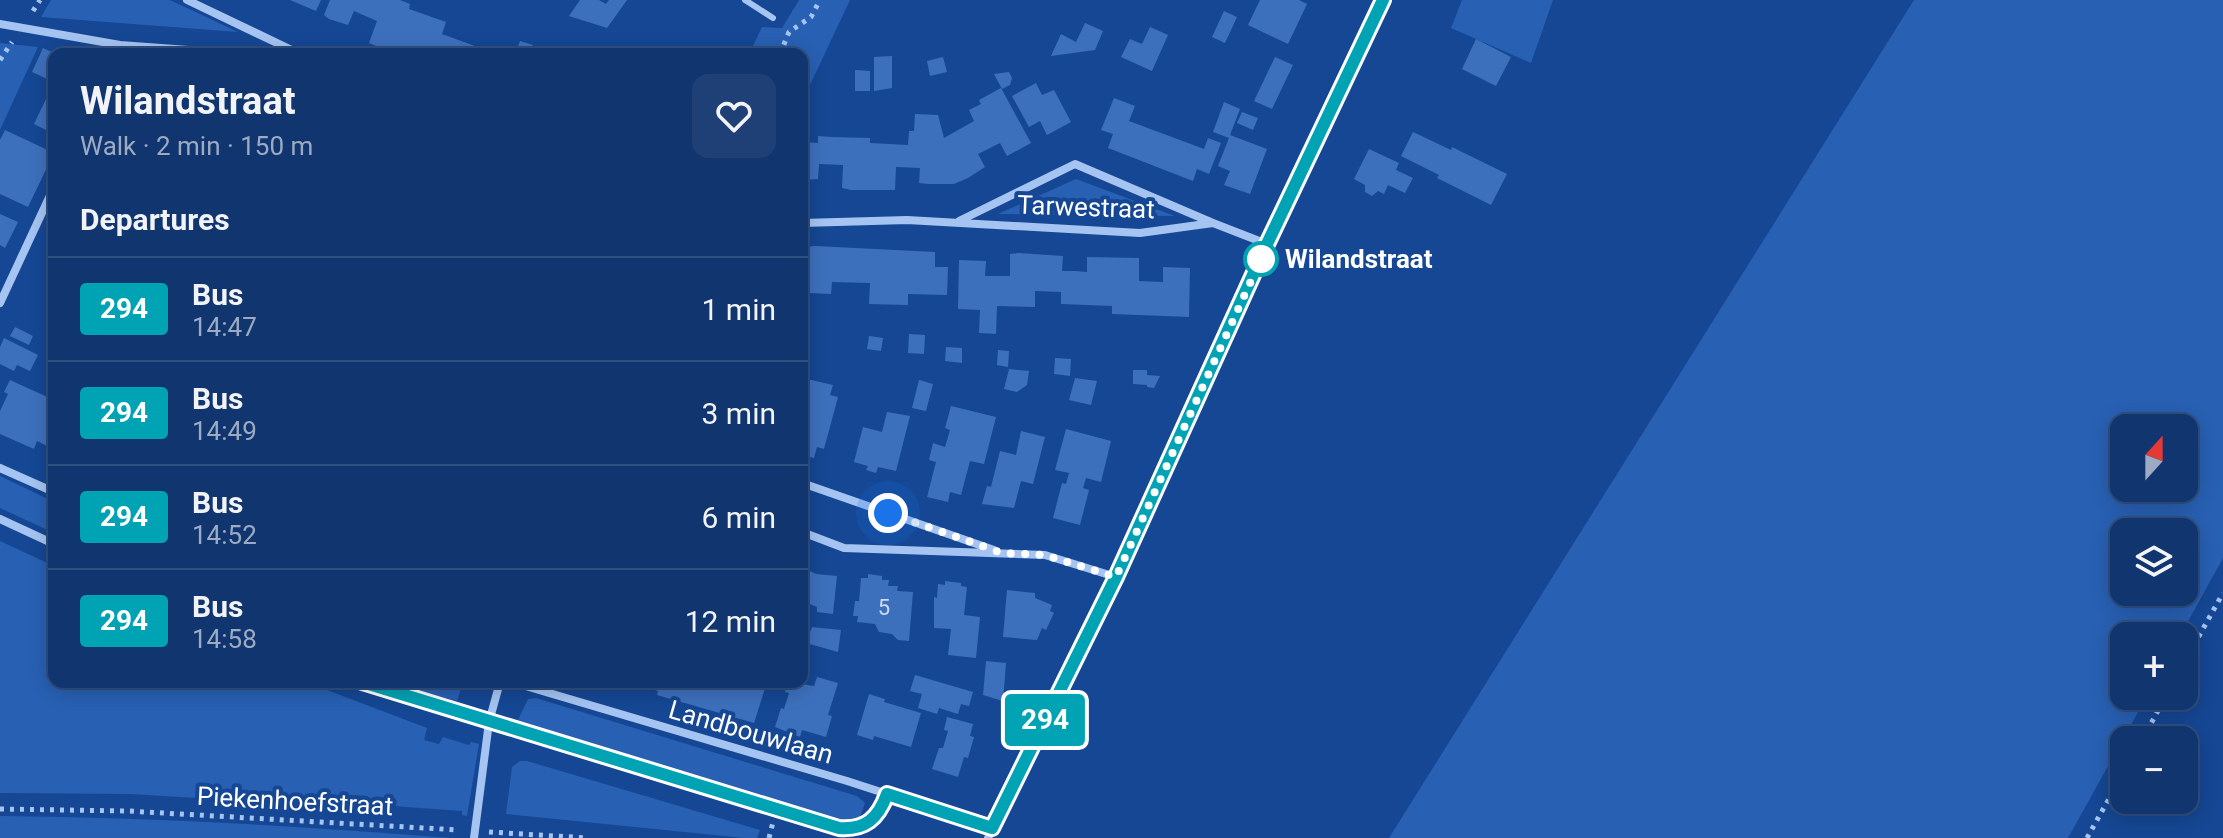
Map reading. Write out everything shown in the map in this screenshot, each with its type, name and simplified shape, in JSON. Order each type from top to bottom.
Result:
[{"type":"street","points":[[187,0],[287,48]]},
{"type":"street","points":[[988,838],[1116,577],[1267,244],[1384,0]]},
{"type":"street","points":[[0,24],[120,45],[161,48]]},
{"type":"street","name":"Tarwestraat","points":[[957,222],[1075,164],[1267,244]]},
{"type":"street","points":[[0,303],[48,200]]},
{"type":"street","name":"Tarwestraat","points":[[808,223],[907,220],[1140,233],[1213,223]]},
{"type":"street","points":[[0,468],[48,489]]},
{"type":"street","points":[[808,485],[1002,553]]},
{"type":"street","points":[[0,519],[48,541]]},
{"type":"street","points":[[808,534],[844,548],[1045,555],[1116,577]]},
{"type":"street","points":[[381,688],[839,828],[855,829],[873,821],[887,794]]},
{"type":"street","points":[[474,835],[489,722],[498,688]]},
{"type":"street","name":"Landbouwlaan","points":[[532,688],[992,828]]},
{"type":"lane","points":[[745,0],[773,18]]},
{"type":"path","points":[[33,11],[40,0]]},
{"type":"path","points":[[782,48],[789,32],[811,17],[820,0]]},
{"type":"path","points":[[0,60],[12,42]]},
{"type":"path","points":[[2198,638],[2223,593]]},
{"type":"path","points":[[2087,838],[2110,797]]},
{"type":"path","name":"Piekenhoefstraat","points":[[0,809],[128,811],[474,835],[588,838]]},
{"type":"shaded area","points":[[51,0],[170,0],[238,32],[41,17]]},
{"type":"shaded area","points":[[799,0],[850,0],[808,89],[808,48],[752,48],[762,27],[782,28]]},
{"type":"shaded area","points":[[1462,0],[1553,0],[1531,63],[1451,28]]},
{"type":"shaded area","points":[[1914,0],[2223,0],[2223,558],[2198,603],[2198,518],[2110,518],[2110,606],[2197,606],[2188,622],[2110,622],[2110,710],[2139,710],[2130,726],[2110,726],[2110,763],[2068,838],[1389,838]]},
{"type":"shaded area","points":[[0,43],[38,47],[0,130]]},
{"type":"shaded area","points":[[1076,179],[1175,216],[998,214]]},
{"type":"shaded area","points":[[0,476],[48,499],[48,530],[0,508]]},
{"type":"shaded area","points":[[0,541],[48,563],[48,688],[322,688],[427,728],[424,740],[439,744],[443,737],[469,745],[471,742],[479,744],[467,816],[462,815],[462,811],[378,805],[377,809],[367,808],[367,796],[351,795],[350,807],[130,794],[0,793]]},
{"type":"shaded area","points":[[408,688],[461,688],[457,701]]},
{"type":"shaded area","points":[[536,698],[857,796],[865,803],[860,817],[838,821],[518,720],[528,699]]},
{"type":"shaded area","points":[[520,761],[760,830],[757,838],[744,838],[506,814],[512,767]]},
{"type":"shaded area","points":[[0,816],[226,823],[451,838],[0,838]]},
{"type":"building","points":[[290,0],[321,0],[316,11]]},
{"type":"building","points":[[330,0],[400,0],[410,4],[409,9],[446,22],[442,34],[480,48],[381,48],[369,43],[377,21],[354,11],[348,25],[324,15]]},
{"type":"building","points":[[580,0],[599,0],[606,4],[609,0],[627,0],[607,28],[569,16]]},
{"type":"building","points":[[1260,0],[1299,0],[1307,4],[1288,44],[1248,25]]},
{"type":"building","points":[[1224,11],[1237,17],[1225,43],[1212,37]]},
{"type":"building","points":[[1085,23],[1103,31],[1095,50],[1051,56],[1061,34],[1076,42]]},
{"type":"building","points":[[1150,27],[1168,35],[1152,71],[1121,57],[1130,39],[1142,44]]},
{"type":"building","points":[[1476,39],[1511,57],[1496,86],[1462,69]]},
{"type":"building","points":[[520,41],[533,45],[532,48],[517,48]]},
{"type":"building","points":[[43,48],[48,50],[48,79],[32,72]]},
{"type":"building","points":[[892,56],[892,88],[874,91],[874,57]]},
{"type":"building","points":[[943,57],[947,72],[930,76],[927,61]]},
{"type":"building","points":[[1275,57],[1293,65],[1272,109],[1254,101]]},
{"type":"building","points":[[855,70],[870,71],[870,91],[855,91]]},
{"type":"building","points":[[1009,72],[1012,78],[1010,85],[1002,89],[994,74]]},
{"type":"building","points":[[1036,83],[1042,95],[1054,90],[1071,122],[1047,135],[1040,121],[1029,127],[1012,96]]},
{"type":"building","points":[[1001,88],[1031,143],[1007,156],[1000,143],[978,154],[985,167],[954,184],[919,183],[920,168],[896,167],[895,190],[851,190],[842,188],[843,165],[819,164],[818,179],[808,180],[808,142],[818,143],[818,136],[870,138],[870,143],[908,145],[909,131],[914,131],[915,114],[938,115],[944,138],[974,121],[969,110],[981,104],[979,100]]},
{"type":"building","points":[[1114,98],[1135,106],[1129,121],[1204,149],[1208,138],[1221,143],[1209,174],[1197,169],[1193,181],[1108,148],[1113,134],[1101,130]]},
{"type":"building","points":[[46,99],[48,100],[48,131],[34,124]]},
{"type":"building","points":[[1224,102],[1240,109],[1230,135],[1267,149],[1250,194],[1224,185],[1230,171],[1218,166],[1229,138],[1213,132]]},
{"type":"building","points":[[1242,112],[1258,118],[1253,130],[1237,123]]},
{"type":"building","points":[[5,130],[48,150],[48,165],[28,207],[0,194],[0,140]]},
{"type":"building","points":[[1413,132],[1507,174],[1491,205],[1401,156]]},
{"type":"building","points":[[1369,149],[1399,163],[1396,170],[1413,178],[1405,193],[1388,185],[1384,194],[1378,191],[1372,196],[1365,192],[1365,185],[1354,179]]},
{"type":"building","points":[[0,214],[18,222],[5,248],[0,245]]},
{"type":"building","points":[[808,247],[935,252],[935,267],[948,267],[947,295],[908,294],[908,305],[869,304],[870,283],[832,282],[831,294],[809,293],[808,298]]},
{"type":"building","points":[[1010,254],[1063,256],[1062,271],[1087,272],[1087,257],[1139,258],[1139,281],[1163,282],[1163,267],[1190,268],[1189,317],[1112,314],[1112,306],[1061,304],[1061,292],[1035,291],[1035,307],[997,306],[996,334],[979,333],[980,310],[958,309],[959,260],[986,261],[985,276],[1010,276]]},
{"type":"building","points":[[15,327],[33,336],[29,345],[10,336]]},
{"type":"building","points":[[909,334],[925,335],[924,354],[908,353]]},
{"type":"building","points":[[869,336],[883,338],[881,351],[867,349]]},
{"type":"building","points":[[4,338],[38,355],[30,371],[17,365],[14,371],[0,364],[0,347]]},
{"type":"building","points":[[946,347],[962,348],[962,363],[945,361]]},
{"type":"building","points":[[998,350],[1009,351],[1008,367],[997,365]]},
{"type":"building","points":[[1055,358],[1071,359],[1070,376],[1054,374]]},
{"type":"building","points":[[1009,369],[1029,371],[1027,385],[1017,392],[1004,389]]},
{"type":"building","points":[[1133,370],[1147,370],[1147,375],[1160,376],[1154,388],[1133,384]]},
{"type":"building","points":[[1075,378],[1097,381],[1091,405],[1069,400]]},
{"type":"building","points":[[808,379],[833,385],[830,395],[838,397],[824,449],[817,447],[814,458],[808,456]]},
{"type":"building","points":[[10,380],[48,397],[48,446],[37,441],[34,449],[0,434],[0,411],[8,394],[4,392]]},
{"type":"building","points":[[919,380],[933,384],[926,411],[912,408]]},
{"type":"building","points":[[951,406],[996,417],[984,464],[970,461],[961,495],[950,492],[948,502],[927,497],[936,462],[929,460],[933,443],[945,447],[950,430],[945,428]]},
{"type":"building","points":[[887,412],[910,416],[896,471],[878,467],[876,473],[866,470],[868,466],[854,462],[863,427],[882,432]]},
{"type":"building","points":[[1066,429],[1111,441],[1101,482],[1086,478],[1083,488],[1089,490],[1080,525],[1053,518],[1062,483],[1066,484],[1069,473],[1055,470]]},
{"type":"building","points":[[1021,431],[1045,437],[1033,484],[1021,481],[1014,508],[982,504],[987,486],[991,487],[1000,451],[1016,455]]},
{"type":"building","points":[[808,570],[837,576],[833,614],[817,612],[817,607],[808,603]]},
{"type":"building","points":[[868,574],[889,580],[888,586],[898,586],[897,591],[913,592],[909,641],[879,632],[875,624],[857,622],[858,616],[853,616],[855,601],[859,601],[861,578],[868,578]]},
{"type":"building","points":[[945,581],[967,587],[964,615],[980,617],[976,658],[948,655],[951,629],[934,628],[934,597],[937,598],[938,584],[945,585]]},
{"type":"building","points":[[1007,590],[1035,593],[1035,598],[1052,605],[1050,611],[1054,613],[1037,640],[1003,637]]},
{"type":"building","points":[[812,627],[841,630],[838,652],[808,644]]},
{"type":"building","points":[[986,661],[1006,663],[1003,701],[983,695]]},
{"type":"building","points":[[915,675],[973,692],[969,706],[961,704],[958,714],[939,708],[937,714],[918,708],[922,694],[910,691]]},
{"type":"building","points":[[817,677],[838,683],[828,715],[832,716],[826,737],[802,730],[800,737],[775,727],[789,693],[785,692],[786,688],[814,686]]},
{"type":"building","points":[[648,688],[765,688],[754,723],[657,695],[658,691]]},
{"type":"building","points":[[869,694],[921,713],[911,747],[874,736],[873,740],[857,735]]},
{"type":"building","points":[[947,717],[973,724],[970,736],[974,737],[958,777],[932,769],[948,731],[944,730]]},
{"type":"bus line","name":"294","points":[[380,688],[839,828],[855,829],[873,821],[887,794],[992,828],[1116,577],[1267,244],[1383,0]]},
{"type":"place","name":"Wilandstraat","points":[[1261,259]]},
{"type":"route","points":[[888,513],[1002,553],[1045,555],[1116,577],[1261,259]]}]
